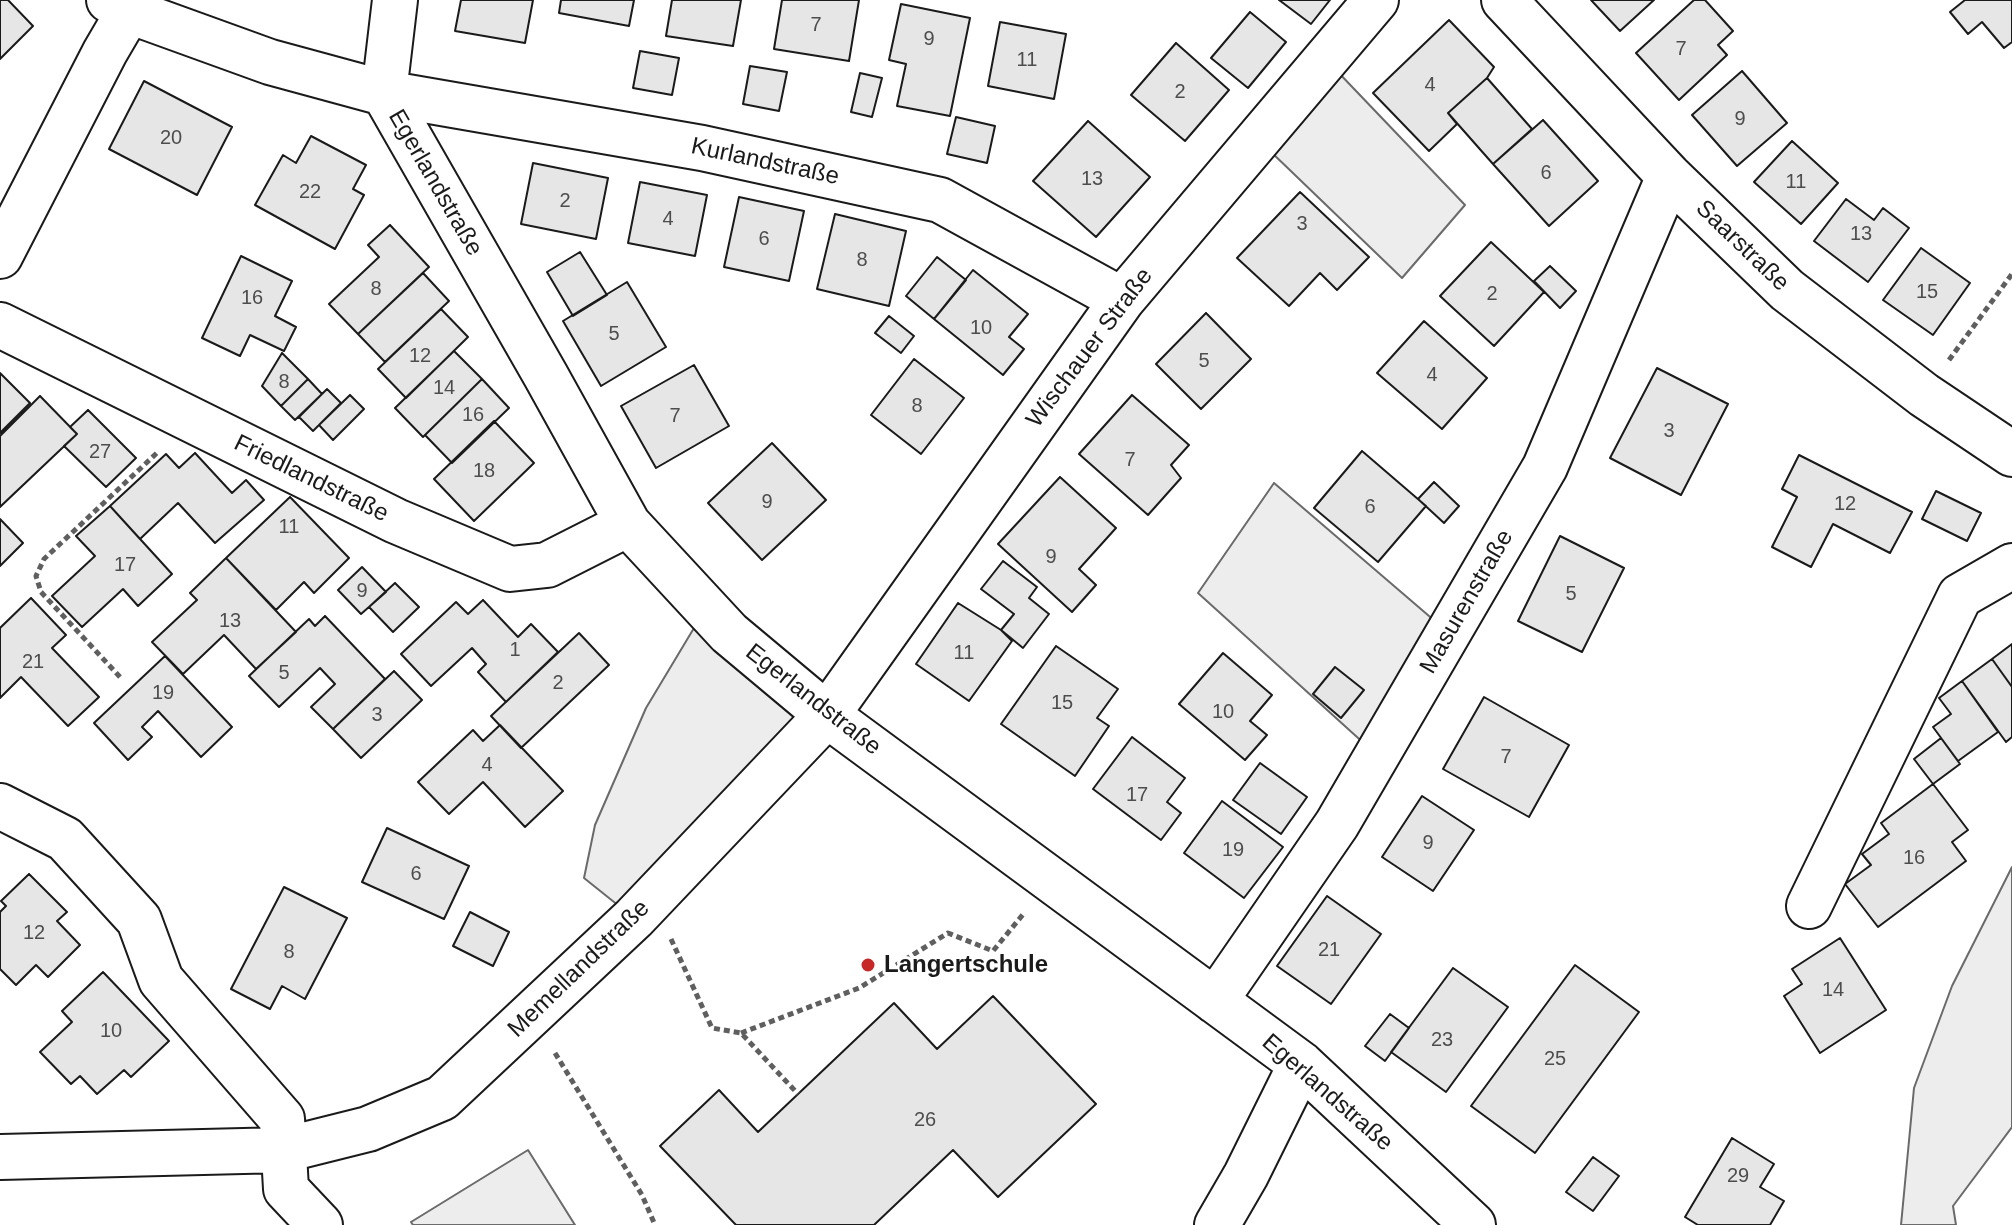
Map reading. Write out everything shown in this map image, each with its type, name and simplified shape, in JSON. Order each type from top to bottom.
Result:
[{"type":"street","name":"Egerlandstraße","points":[[395,0],[384,93],[628,524],[729,633],[827,715],[1301,1064],[1473,1225]]},
{"type":"street","name":"Wischauer Straße","points":[[827,715],[1122,300],[1376,0]]},
{"type":"street","name":"Saarstraße","points":[[1504,0],[1669,176],[1787,290],[1924,395],[2012,454]]},
{"type":"street","points":[[0,256],[105,52],[119,6],[270,62],[384,93]]},
{"type":"street","name":"Kurlandstraße","points":[[384,93],[702,148],[940,200],[1122,300]]},
{"type":"street","name":"Masurenstraße","points":[[1215,1001],[1337,824],[1545,467],[1669,176]]},
{"type":"street","name":"Friedlandstraße","points":[[0,325],[396,521],[510,569],[547,565],[628,524]]},
{"type":"street","points":[[1809,906],[1960,596],[2012,566]]},
{"type":"street","name":"Memellandstraße","points":[[0,1157],[284,1150],[368,1129],[442,1098],[653,898],[827,715]]},
{"type":"street","points":[[0,806],[65,839],[139,920],[161,980],[282,1119],[286,1189],[320,1225]]},
{"type":"street","points":[[1217,1225],[1246,1175],[1301,1064]]},
{"type":"path","points":[[1924,395],[2012,274]]},
{"type":"path","points":[[120,677],[41,592],[36,576],[44,559],[191,420]]},
{"type":"path","points":[[653,898],[712,1028],[741,1033],[859,988],[948,933],[993,951],[1051,880]]},
{"type":"path","points":[[531,1016],[642,1195],[655,1225]]},
{"type":"path","points":[[741,1033],[798,1094]]},
{"type":"shaded area","points":[[1336,70],[1465,205],[1402,278],[1269,150]]},
{"type":"shaded area","points":[[1274,483],[1443,628],[1368,747],[1198,593]]},
{"type":"shaded area","points":[[706,608],[827,715],[634,918],[584,878],[595,825],[646,708]]},
{"type":"shaded area","points":[[2012,867],[2012,1127],[1953,1206],[1956,1225],[1901,1225],[1914,1088],[1952,986]]},
{"type":"shaded area","points":[[528,1150],[575,1225],[413,1225],[411,1222]]},
{"type":"building","points":[[0,0],[8,0],[33,26],[0,59]]},
{"type":"building","points":[[461,0],[533,0],[525,43],[455,31]]},
{"type":"building","points":[[561,0],[634,0],[629,26],[559,13]]},
{"type":"building","points":[[672,0],[741,0],[733,46],[666,36]]},
{"type":"building","points":[[782,0],[859,0],[849,61],[774,49]]},
{"type":"building","points":[[1279,0],[1330,0],[1311,24]]},
{"type":"building","points":[[1591,0],[1654,0],[1620,31]]},
{"type":"building","points":[[1694,0],[1705,0],[1733,31],[1718,45],[1727,55],[1679,100],[1636,53]]},
{"type":"building","points":[[1965,0],[2012,0],[2012,42],[2004,48],[1982,22],[1968,34],[1950,12]]},
{"type":"building","points":[[901,4],[970,18],[950,116],[897,106],[906,64],[889,60]]},
{"type":"building","points":[[1250,12],[1286,42],[1248,88],[1211,58]]},
{"type":"building","points":[[1449,20],[1494,67],[1487,78],[1448,113],[1457,124],[1429,151],[1373,93]]},
{"type":"building","points":[[1000,22],[1066,34],[1054,99],[988,86]]},
{"type":"building","points":[[1176,43],[1229,90],[1185,141],[1131,95]]},
{"type":"building","points":[[640,51],[679,58],[672,95],[633,88]]},
{"type":"building","points":[[750,66],[787,72],[779,111],[743,104]]},
{"type":"building","points":[[1742,71],[1787,123],[1737,166],[1692,115]]},
{"type":"building","points":[[860,73],[882,78],[872,117],[851,112]]},
{"type":"building","points":[[1487,78],[1532,129],[1493,164],[1448,113]]},
{"type":"building","points":[[144,81],[232,127],[197,195],[109,149]]},
{"type":"building","points":[[956,117],[995,126],[987,163],[947,154]]},
{"type":"building","points":[[1543,120],[1598,181],[1549,226],[1493,164]]},
{"type":"building","points":[[1088,121],[1150,177],[1096,237],[1033,181]]},
{"type":"building","points":[[311,136],[366,165],[353,189],[364,195],[335,249],[255,205],[283,155],[296,163]]},
{"type":"building","points":[[1792,141],[1838,183],[1801,224],[1754,182]]},
{"type":"building","points":[[533,163],[608,178],[596,239],[521,224]]},
{"type":"building","points":[[640,182],[707,195],[695,256],[628,243]]},
{"type":"building","points":[[1300,192],[1369,257],[1337,290],[1320,273],[1289,306],[1237,258]]},
{"type":"building","points":[[739,197],[804,211],[789,281],[724,267]]},
{"type":"building","points":[[1846,199],[1874,220],[1883,208],[1909,228],[1868,282],[1814,241]]},
{"type":"building","points":[[835,214],[906,231],[889,306],[817,289]]},
{"type":"building","points":[[390,225],[429,267],[358,334],[329,304],[379,257],[368,245]]},
{"type":"building","points":[[1491,242],[1544,292],[1494,346],[1440,296]]},
{"type":"building","points":[[1921,248],[1970,283],[1933,335],[1883,300]]},
{"type":"building","points":[[580,252],[607,295],[573,316],[547,272]]},
{"type":"building","points":[[241,256],[292,281],[275,316],[296,327],[284,351],[250,335],[240,356],[202,338]]},
{"type":"building","points":[[937,257],[966,280],[934,319],[906,296]]},
{"type":"building","points":[[1550,266],[1576,291],[1560,308],[1534,281]]},
{"type":"building","points":[[973,270],[1028,314],[1009,337],[1024,349],[1003,375],[934,319]]},
{"type":"building","points":[[423,273],[449,301],[385,362],[358,334]]},
{"type":"building","points":[[627,282],[666,347],[601,386],[563,321]]},
{"type":"building","points":[[441,309],[468,337],[406,398],[378,369]]},
{"type":"building","points":[[1206,313],[1251,359],[1201,409],[1156,364]]},
{"type":"building","points":[[889,316],[914,336],[901,353],[875,333]]},
{"type":"building","points":[[1424,321],[1487,378],[1442,429],[1377,373]]},
{"type":"building","points":[[454,351],[482,379],[423,437],[395,408]]},
{"type":"building","points":[[282,353],[308,379],[281,406],[262,386]]},
{"type":"building","points":[[914,359],[964,398],[921,454],[871,415]]},
{"type":"building","points":[[694,365],[729,426],[656,468],[621,406]]},
{"type":"building","points":[[1657,368],[1728,404],[1681,495],[1610,458]]},
{"type":"building","points":[[0,373],[30,403],[0,433]]},
{"type":"building","points":[[308,379],[322,394],[295,420],[281,406]]},
{"type":"building","points":[[482,379],[509,408],[452,463],[425,435]]},
{"type":"building","points":[[327,389],[341,403],[313,431],[299,417]]},
{"type":"building","points":[[350,395],[364,409],[333,440],[319,425]]},
{"type":"building","points":[[1132,395],[1189,445],[1171,465],[1181,478],[1148,515],[1079,454]]},
{"type":"building","points":[[40,396],[77,434],[0,507],[0,436]]},
{"type":"building","points":[[88,410],[136,458],[106,487],[64,446],[77,434],[70,427]]},
{"type":"building","points":[[494,421],[534,463],[474,521],[434,479]]},
{"type":"building","points":[[772,443],[826,500],[762,560],[708,503]]},
{"type":"building","points":[[1362,451],[1426,506],[1378,562],[1314,508]]},
{"type":"building","points":[[195,453],[232,493],[246,480],[264,500],[215,543],[178,503],[140,539],[110,506],[166,454],[179,468]]},
{"type":"building","points":[[1799,455],[1912,512],[1890,553],[1833,524],[1811,567],[1772,547],[1797,497],[1782,489]]},
{"type":"building","points":[[1060,477],[1116,528],[1079,569],[1096,585],[1072,612],[998,544]]},
{"type":"building","points":[[1434,482],[1459,506],[1444,523],[1418,499]]},
{"type":"building","points":[[1936,491],[1981,513],[1967,541],[1922,519]]},
{"type":"building","points":[[290,497],[349,558],[314,593],[304,582],[276,610],[226,558]]},
{"type":"building","points":[[110,506],[172,574],[138,606],[123,589],[82,627],[52,596],[95,556],[76,536]]},
{"type":"building","points":[[0,519],[23,543],[0,566]]},
{"type":"building","points":[[1560,536],[1624,568],[1582,652],[1518,621]]},
{"type":"building","points":[[226,558],[296,632],[256,669],[224,635],[183,674],[152,642],[197,600],[190,593]]},
{"type":"building","points":[[1003,561],[1037,587],[1029,598],[1049,614],[1023,648],[1001,630],[1014,614],[981,589]]},
{"type":"building","points":[[362,567],[386,592],[361,614],[338,590]]},
{"type":"building","points":[[395,583],[419,607],[393,632],[369,607]]},
{"type":"building","points":[[31,598],[66,635],[52,648],[99,697],[68,726],[21,677],[0,698],[0,628]]},
{"type":"building","points":[[483,600],[518,637],[531,624],[558,652],[506,702],[478,672],[486,664],[472,648],[431,686],[401,654],[456,602],[468,614]]},
{"type":"building","points":[[958,603],[1001,630],[1012,641],[969,701],[916,664]]},
{"type":"building","points":[[325,616],[385,679],[333,729],[311,707],[335,684],[320,668],[279,707],[249,676],[309,619],[315,626]]},
{"type":"building","points":[[579,633],[609,665],[521,748],[491,716]]},
{"type":"building","points":[[2012,644],[2012,687],[1992,659]]},
{"type":"building","points":[[1056,646],[1118,689],[1097,718],[1109,726],[1075,776],[1001,724]]},
{"type":"building","points":[[1223,653],[1272,695],[1250,721],[1267,735],[1245,760],[1179,704]]},
{"type":"building","points":[[165,656],[232,727],[201,757],[158,711],[142,727],[152,737],[128,760],[94,723]]},
{"type":"building","points":[[1992,659],[2012,687],[2012,737],[2006,742],[1962,681]]},
{"type":"building","points":[[1335,667],[1364,690],[1341,718],[1313,694]]},
{"type":"building","points":[[394,671],[422,700],[361,758],[333,729]]},
{"type":"building","points":[[1962,681],[1998,732],[1958,761],[1933,727],[1951,714],[1939,698]]},
{"type":"building","points":[[1484,697],[1569,745],[1529,817],[1443,769]]},
{"type":"building","points":[[500,725],[563,791],[525,827],[483,782],[449,814],[418,782],[473,730],[483,741]]},
{"type":"building","points":[[1132,737],[1185,778],[1167,802],[1181,813],[1161,840],[1093,789]]},
{"type":"building","points":[[1941,738],[1960,764],[1933,784],[1914,759]]},
{"type":"building","points":[[1260,763],[1307,797],[1281,834],[1233,800]]},
{"type":"building","points":[[1933,784],[1968,830],[1952,842],[1966,861],[1878,927],[1845,884],[1871,865],[1862,854],[1889,834],[1881,823]]},
{"type":"building","points":[[1422,796],[1474,830],[1433,891],[1382,857]]},
{"type":"building","points":[[1222,801],[1283,847],[1244,898],[1184,853]]},
{"type":"building","points":[[387,828],[469,866],[444,919],[362,882]]},
{"type":"building","points":[[29,874],[67,912],[57,921],[80,945],[48,977],[36,965],[16,985],[0,969],[0,912],[6,906],[1,901]]},
{"type":"building","points":[[284,887],[347,918],[305,999],[282,986],[270,1009],[231,989]]},
{"type":"building","points":[[1327,896],[1381,934],[1331,1004],[1277,966]]},
{"type":"building","points":[[470,912],[509,932],[493,966],[453,946]]},
{"type":"building","points":[[1840,938],[1886,1010],[1820,1053],[1784,996],[1802,984],[1792,969]]},
{"type":"building","points":[[1575,965],[1639,1012],[1535,1153],[1471,1106]]},
{"type":"building","points":[[1453,968],[1508,1007],[1446,1092],[1391,1052]]},
{"type":"building","points":[[103,972],[169,1041],[131,1077],[124,1070],[97,1094],[80,1076],[71,1084],[40,1052],[72,1022],[62,1011]]},
{"type":"building","name":"Langertschule","points":[[993,996],[1096,1104],[998,1197],[953,1150],[874,1225],[736,1225],[660,1146],[719,1090],[758,1132],[894,1003],[937,1049]]},
{"type":"building","points":[[1390,1014],[1409,1028],[1385,1061],[1365,1046]]},
{"type":"building","points":[[1732,1138],[1774,1164],[1760,1187],[1784,1201],[1770,1225],[1698,1225],[1685,1217]]},
{"type":"building","points":[[1593,1157],[1619,1176],[1593,1211],[1566,1192]]},
{"type":"place","name":"Langertschule","points":[[868,965]]}]
